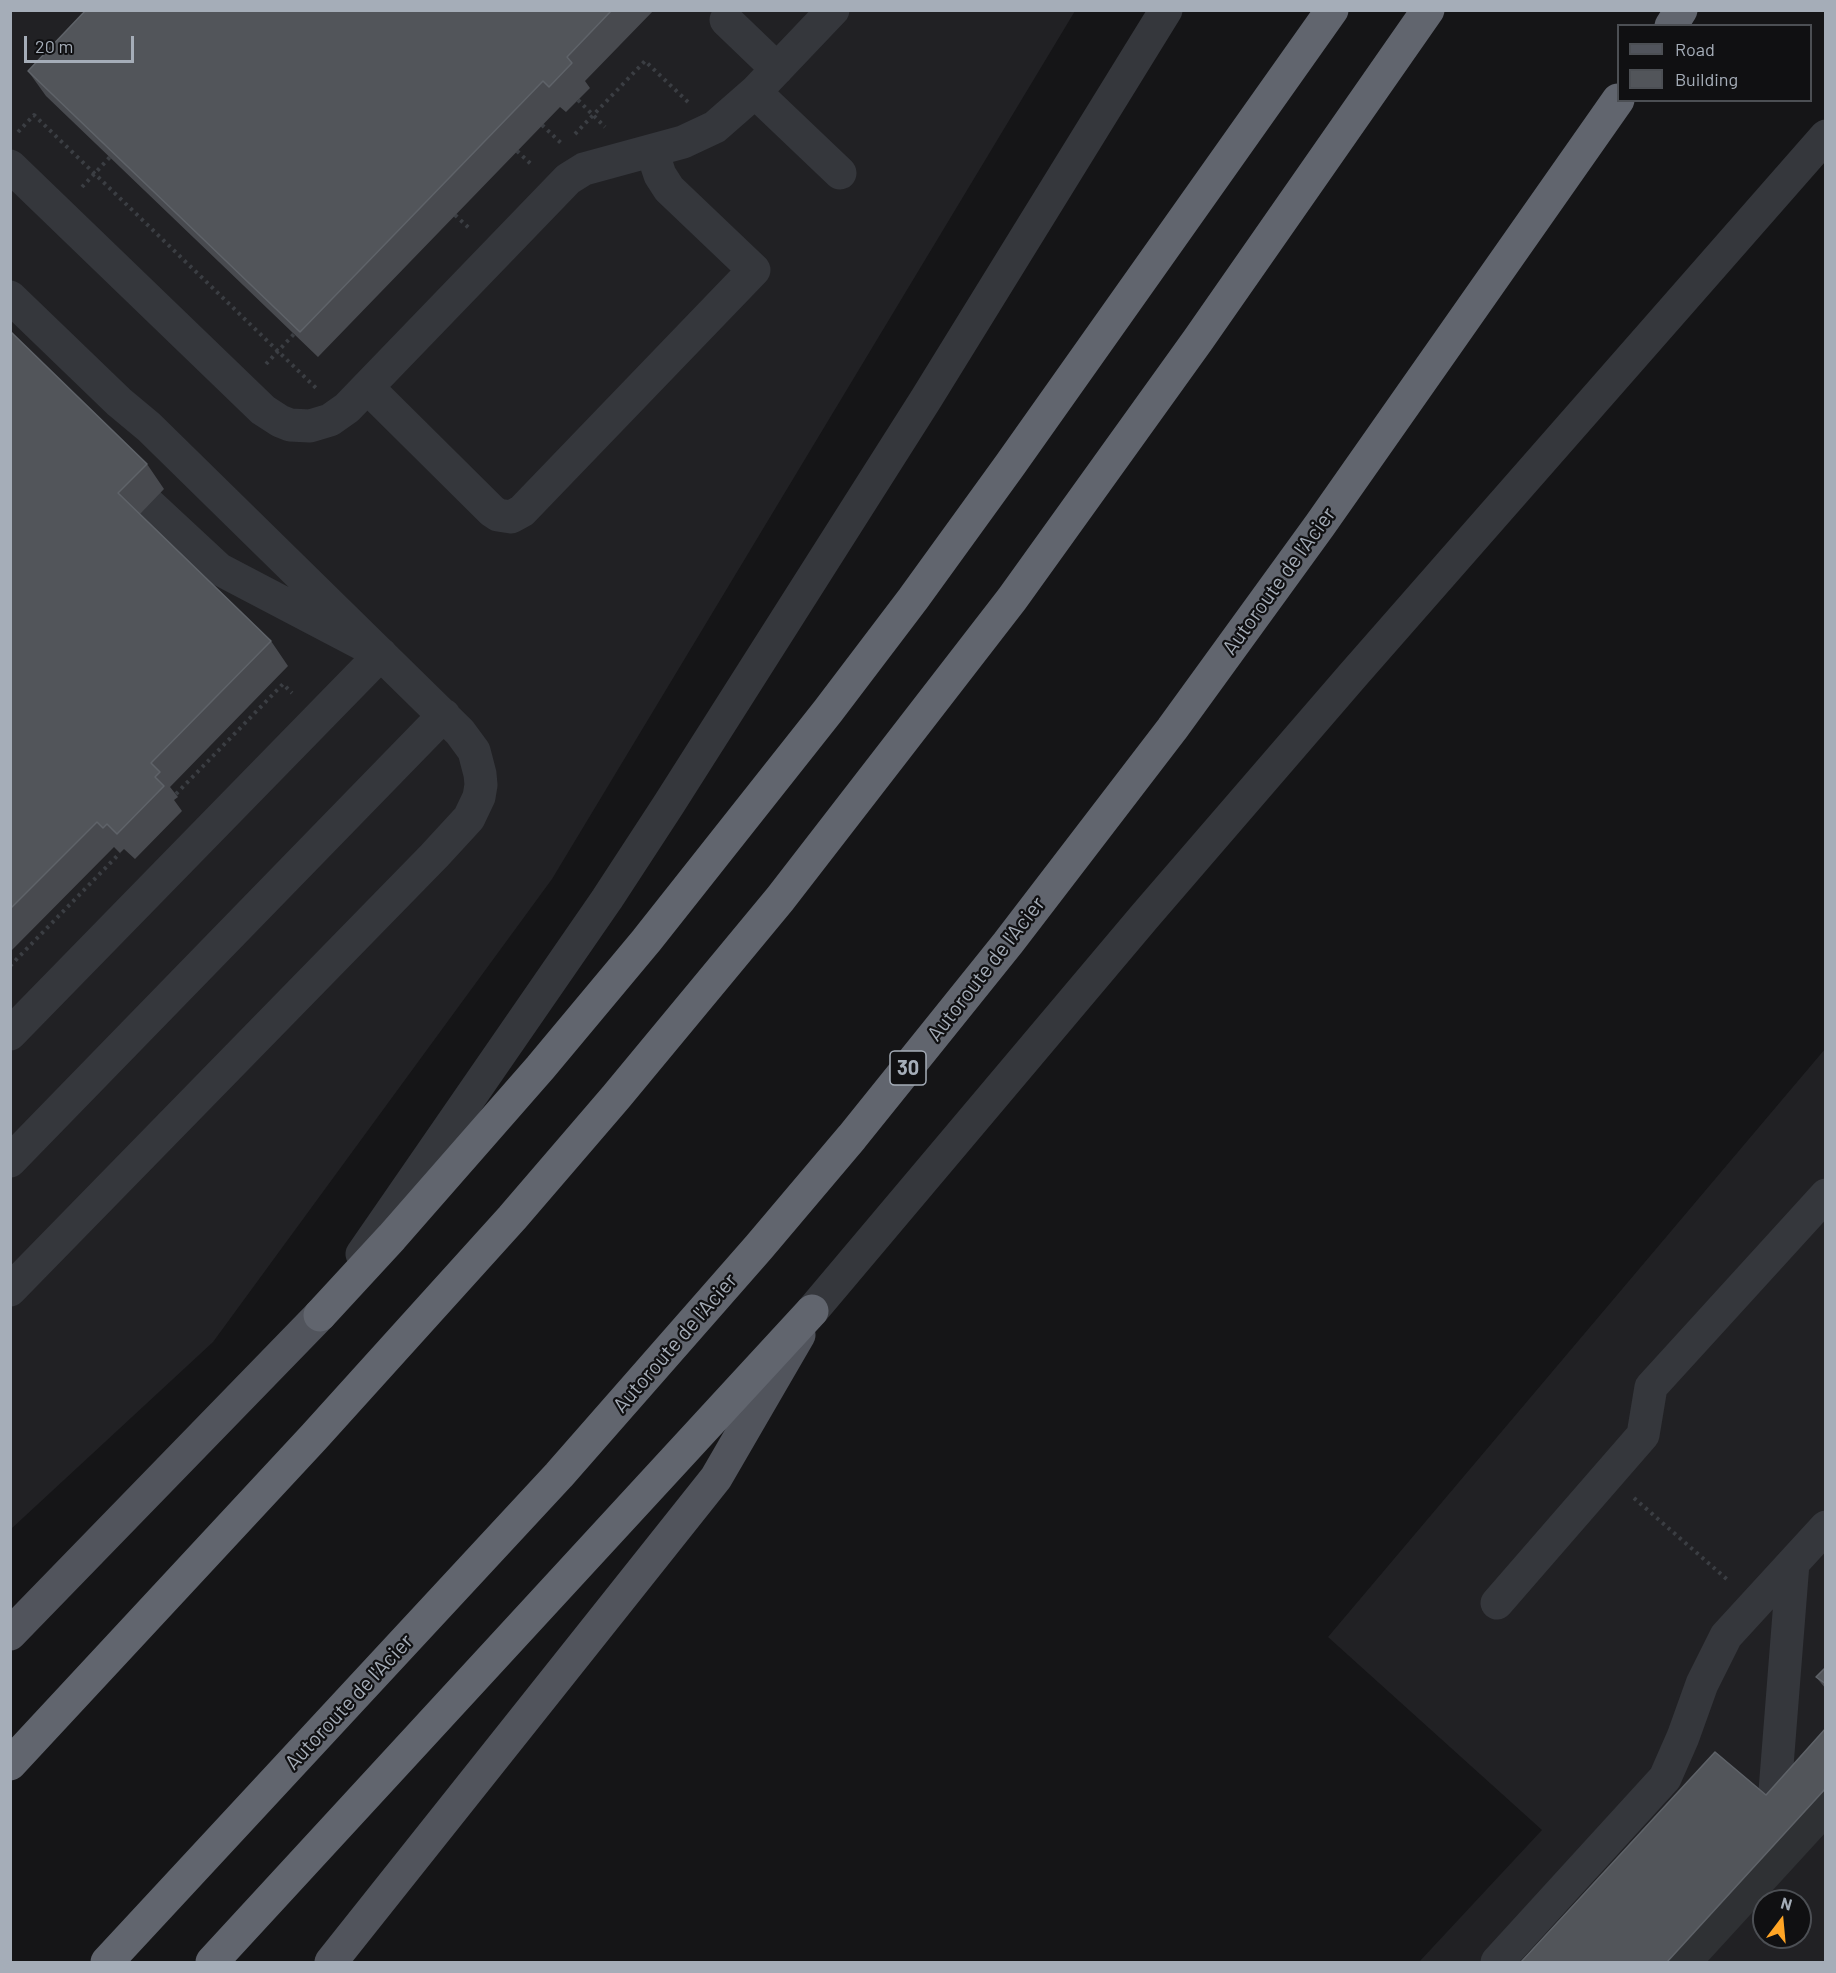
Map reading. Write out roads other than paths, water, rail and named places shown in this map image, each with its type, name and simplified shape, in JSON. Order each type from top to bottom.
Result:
[{"type":"highway","points":[[320,1315],[392,1237],[540,1068],[646,941],[820,720],[913,599],[996,484],[1332,10]]},
{"type":"highway","points":[[10,1764],[330,1420],[505,1227],[582,1138],[780,899],[1019,589],[1198,340],[1428,10]]},
{"type":"highway","points":[[1672,24],[1682,10]]},
{"type":"highway","name":"Autoroute de l'Acier","points":[[107,1962],[559,1474],[759,1247],[866,1119],[1008,944],[1172,729],[1320,525],[1617,101]]},
{"type":"highway","points":[[212,1962],[812,1311]]},
{"type":"main road","points":[[331,1962],[716,1478],[812,1311]]},
{"type":"main road","points":[[10,1634],[320,1315]]},
{"type":"street","points":[[10,166],[271,416],[290,425],[321,424],[339,415],[568,179],[585,169],[683,142],[715,127],[766,80],[833,10]]},
{"type":"street","points":[[320,1315],[657,823],[926,399],[1166,10]]},
{"type":"street","points":[[726,20],[766,80],[840,173]]},
{"type":"street","points":[[812,1311],[1145,916],[1345,684],[1826,136]]},
{"type":"street","points":[[367,387],[492,511],[498,515],[511,517],[522,511],[754,270],[669,189],[660,175],[652,151]]},
{"type":"street","points":[[10,297],[119,402],[158,436],[444,716],[468,741],[478,762],[481,785],[479,797],[469,818],[10,1290]]},
{"type":"street","points":[[149,504],[219,569],[381,654]]},
{"type":"street","points":[[10,1034],[381,654]]},
{"type":"street","points":[[10,1161],[444,716]]},
{"type":"street","points":[[1497,1602],[1643,1435],[1651,1387],[1826,1196]]},
{"type":"street","points":[[1497,1962],[1665,1778],[1702,1684],[1726,1636],[1826,1527]]},
{"type":"street","points":[[1774,1791],[1793,1563]]}]
